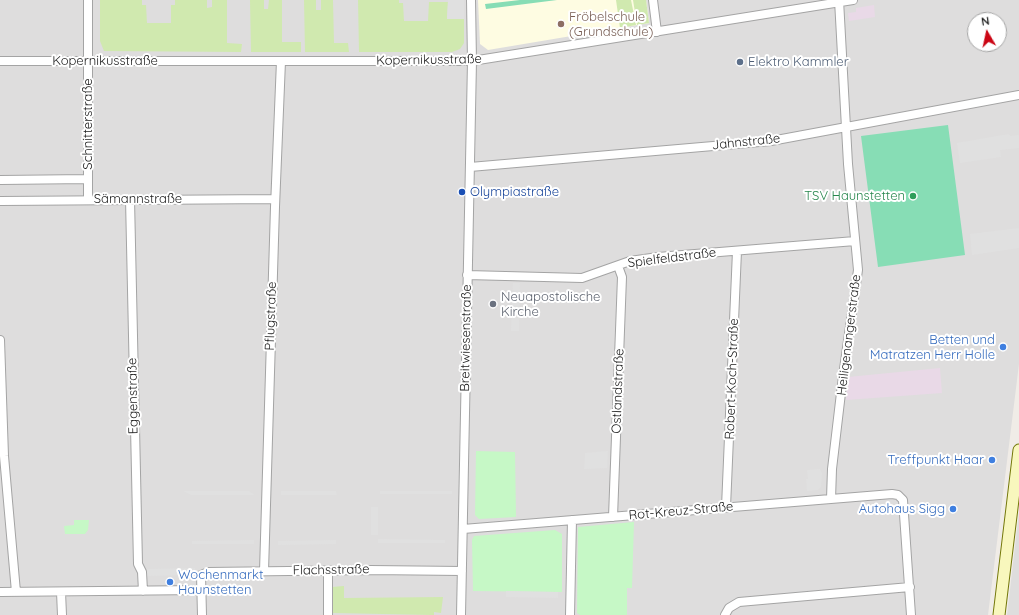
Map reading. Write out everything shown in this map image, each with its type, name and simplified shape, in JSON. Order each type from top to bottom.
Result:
[{"type":"main road","points":[[999,615],[1019,450]]},
{"type":"street","name":"Schnitterstraße","points":[[88,0],[88,200]]},
{"type":"street","points":[[471,0],[472,61]]},
{"type":"street","points":[[653,0],[657,32]]},
{"type":"street","name":"Kopernikusstraße","points":[[0,61],[472,61],[657,32],[839,1],[853,0]]},
{"type":"street","name":"Heiligenangerstraße","points":[[831,499],[832,469],[844,369],[858,276],[845,128],[839,1]]},
{"type":"street","name":"Pflugstraße","points":[[264,571],[275,199],[281,61]]},
{"type":"street","name":"Breitwiesenstraße","points":[[461,615],[472,61]]},
{"type":"street","name":"Jahnstraße","points":[[470,167],[770,141],[1019,96]]},
{"type":"street","name":"Sämannstraße","points":[[0,180],[88,179]]},
{"type":"street","name":"Eggenstraße","points":[[130,199],[138,564],[142,572],[143,591]]},
{"type":"street","name":"Sämannstraße","points":[[0,201],[275,199]]},
{"type":"street","name":"Spielfeldstraße","points":[[467,275],[582,278],[630,261],[855,241]]},
{"type":"street","name":"Robert-Koch-Straße","points":[[726,507],[737,251]]},
{"type":"street","name":"Ostlandstraße","points":[[613,517],[622,277],[618,266]]},
{"type":"street","points":[[0,340],[4,456],[16,592]]},
{"type":"street","name":"Rot-Kreuz-Straße","points":[[463,529],[726,507],[898,495],[903,500],[910,587]]},
{"type":"street","points":[[570,615],[572,520]]},
{"type":"street","name":"Flachsstraße","points":[[201,590],[201,575],[208,572],[221,570],[462,571]]},
{"type":"street","points":[[328,571],[328,615]]},
{"type":"street","points":[[725,615],[729,608],[739,602],[910,587],[911,615]]},
{"type":"street","points":[[0,592],[201,590],[202,615]]},
{"type":"street","points":[[61,592],[62,615]]},
{"type":"shaded area","points":[[0,0],[1019,0],[1019,364],[988,615],[0,615]]},
{"type":"shaded area","points":[[448,0],[464,0],[464,19],[447,19]]},
{"type":"shaded area","name":"Fröbelschule (Grundschule)","points":[[478,0],[646,0],[649,23],[488,50],[480,44]]},
{"type":"shaded area","points":[[874,5],[875,17],[849,21],[848,13],[856,12],[856,8]]},
{"type":"shaded area","points":[[1009,134],[1010,136],[1019,135],[1019,148],[1000,150],[1001,157],[960,163],[957,143]]},
{"type":"shaded area","points":[[1019,228],[1019,248],[972,255],[970,234]]},
{"type":"shaded area","points":[[513,283],[520,283],[519,331],[511,331]]},
{"type":"shaded area","points":[[940,368],[942,393],[846,400],[848,377]]},
{"type":"shaded area","points":[[608,451],[607,468],[584,469],[585,453]]},
{"type":"shaded area","points":[[820,469],[822,473],[821,487],[818,490],[807,491],[807,470]]},
{"type":"shaded area","points":[[183,491],[249,491],[255,495],[191,495]]},
{"type":"shaded area","points":[[281,491],[336,491],[337,495],[281,495]]},
{"type":"shaded area","points":[[380,491],[452,491],[452,494],[380,494]]},
{"type":"shaded area","points":[[371,507],[378,507],[378,535],[371,535]]},
{"type":"shaded area","points":[[1019,512],[1019,615],[1007,615]]},
{"type":"shaded area","points":[[378,539],[445,540],[445,543],[378,543]]},
{"type":"shaded area","points":[[254,540],[254,544],[192,544],[192,541]]},
{"type":"shaded area","points":[[336,540],[336,544],[278,545],[278,541]]},
{"type":"shaded area","points":[[195,568],[195,575],[147,576],[147,569]]},
{"type":"shaded area","points":[[506,591],[558,592],[558,598],[506,597]]},
{"type":"green space","points":[[100,0],[142,0],[142,5],[146,5],[147,23],[171,23],[171,5],[175,5],[175,0],[207,0],[207,8],[212,7],[212,0],[227,0],[227,43],[242,44],[241,52],[104,51],[100,41]]},
{"type":"green space","points":[[250,0],[264,0],[264,9],[268,9],[269,0],[282,0],[282,42],[301,42],[301,52],[251,52]]},
{"type":"green space","points":[[304,0],[316,0],[316,10],[321,10],[321,0],[333,0],[334,43],[348,43],[349,52],[305,52]]},
{"type":"green space","points":[[358,0],[399,0],[399,3],[403,3],[404,21],[428,21],[429,2],[448,2],[447,19],[464,19],[464,43],[460,49],[452,52],[359,52]]},
{"type":"green space","points":[[520,0],[557,0],[486,9],[485,4]]},
{"type":"green space","points":[[616,0],[631,0],[636,25],[620,28]]},
{"type":"green space","points":[[633,0],[646,0],[649,23],[637,25]]},
{"type":"green space","name":"TSV Haunstetten","points":[[948,125],[965,255],[878,267],[861,136]]},
{"type":"green space","points":[[476,451],[515,452],[516,517],[479,519],[475,515]]},
{"type":"green space","points":[[74,520],[89,520],[88,530],[85,534],[65,534],[64,526],[74,525]]},
{"type":"green space","points":[[634,522],[632,588],[627,588],[627,615],[580,615],[577,613],[578,527]]},
{"type":"green space","points":[[555,530],[562,534],[562,592],[473,591],[472,540],[474,536]]},
{"type":"green space","points":[[344,586],[344,598],[443,597],[441,613],[434,612],[434,615],[332,613],[332,587]]},
{"type":"place","name":"Fröbelschule (Grundschule)","points":[[561,24]]},
{"type":"place","name":"Elektro Kammler","points":[[740,62]]},
{"type":"place","name":"Olympiastraße","points":[[462,192]]},
{"type":"place","name":"TSV Haunstetten","points":[[913,196]]},
{"type":"place","name":"Neuapostolische Kirche","points":[[493,304]]},
{"type":"place","name":"Betten und Matratzen Herr Holle","points":[[1003,347]]},
{"type":"place","name":"Treffpunkt Haar","points":[[992,460]]},
{"type":"place","name":"Autohaus Sigg","points":[[953,509]]},
{"type":"place","name":"Wochenmarkt Haunstetten","points":[[170,582]]}]
